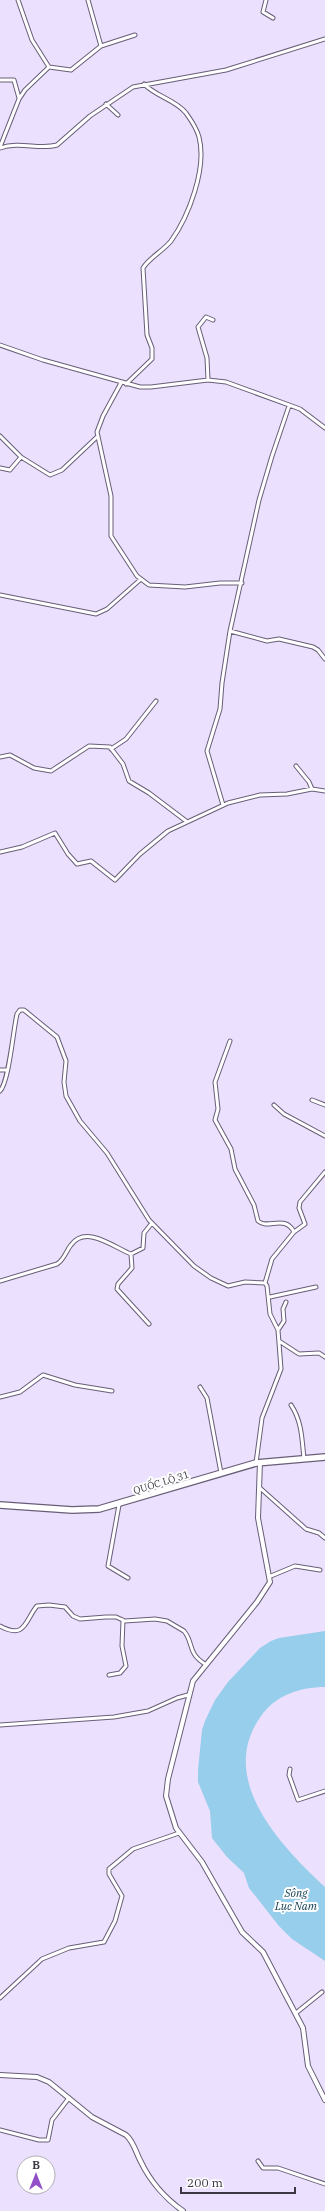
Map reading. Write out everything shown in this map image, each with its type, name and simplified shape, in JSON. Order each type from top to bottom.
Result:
[{"type":"highway","name":"QUỐC LỘ 31","points":[[0,1505],[76,1510],[99,1509],[258,1463],[325,1457]]},
{"type":"street","points":[[18,0],[32,40],[49,67]]},
{"type":"street","points":[[88,0],[101,46]]},
{"type":"street","points":[[266,0],[264,15],[273,18]]},
{"type":"street","points":[[49,67],[71,70],[101,46],[135,35]]},
{"type":"street","points":[[0,147],[10,145],[57,145],[106,104],[127,89],[144,84],[226,70],[325,39]]},
{"type":"street","points":[[0,147],[20,98],[25,90],[49,67]]},
{"type":"street","points":[[0,80],[14,80],[20,98]]},
{"type":"street","points":[[126,384],[152,359],[152,348],[147,328],[143,268],[162,251],[184,219],[196,185],[201,153],[198,132],[186,113],[150,90],[144,84]]},
{"type":"street","points":[[106,104],[118,115]]},
{"type":"street","points":[[208,380],[207,358],[198,327],[205,317],[213,320]]},
{"type":"street","points":[[0,345],[126,384],[150,387],[208,380],[226,382],[305,412],[325,428]]},
{"type":"street","points":[[121,383],[100,421],[98,436],[110,496],[110,532],[141,580],[151,586],[242,583]]},
{"type":"street","points":[[223,805],[207,754],[220,709],[222,683],[230,631],[265,481],[289,406]]},
{"type":"street","points":[[0,436],[21,458],[46,474],[53,474],[62,470],[98,436]]},
{"type":"street","points":[[0,468],[10,470],[21,458]]},
{"type":"street","points":[[0,595],[96,614],[107,609],[141,580]]},
{"type":"street","points":[[230,631],[267,641],[279,639],[313,647],[325,659]]},
{"type":"street","points":[[0,757],[10,755],[34,768],[51,771],[89,746],[111,749],[126,739],[156,701]]},
{"type":"street","points":[[111,749],[123,764],[129,781],[149,793],[186,821]]},
{"type":"street","points":[[296,766],[309,782],[312,789]]},
{"type":"street","points":[[0,852],[22,847],[55,833],[77,864],[91,861],[115,880],[157,840],[186,821],[213,812],[223,805],[260,795],[287,794],[312,789],[325,791]]},
{"type":"street","points":[[0,1091],[7,1077],[17,1014],[20,1010],[24,1010],[57,1037],[66,1058],[64,1087],[69,1101],[80,1121],[107,1153],[128,1189],[152,1223],[194,1266],[214,1280],[228,1286],[248,1282],[264,1283],[269,1289],[270,1314],[278,1330],[281,1369],[262,1418],[258,1463],[260,1488],[259,1522],[270,1576],[267,1589],[193,1680],[188,1695],[166,1788],[168,1804],[179,1833],[202,1862],[242,1932],[264,1952],[296,2012],[305,2034],[308,2066],[325,2100]]},
{"type":"street","points":[[230,1041],[215,1082],[215,1094],[218,1109],[215,1117],[216,1123],[231,1149],[235,1169],[254,1205],[258,1221],[266,1224],[281,1223],[290,1227],[294,1232]]},
{"type":"street","points":[[0,1070],[7,1070]]},
{"type":"street","points":[[312,1100],[325,1105]]},
{"type":"street","points":[[274,1105],[290,1117],[325,1136]]},
{"type":"street","points":[[264,1283],[270,1272],[272,1259],[294,1232],[305,1224],[299,1208],[300,1202],[325,1173]]},
{"type":"street","points":[[131,1254],[143,1248],[144,1233],[152,1223]]},
{"type":"street","points":[[0,1281],[57,1264],[62,1260],[73,1242],[83,1238],[98,1238],[131,1254]]},
{"type":"street","points":[[131,1254],[132,1268],[118,1284],[117,1289],[149,1324]]},
{"type":"street","points":[[270,1297],[316,1287]]},
{"type":"street","points":[[278,1330],[284,1321],[283,1309],[286,1302]]},
{"type":"street","points":[[279,1341],[299,1354],[319,1353],[325,1357]]},
{"type":"street","points":[[0,1397],[20,1392],[43,1375],[75,1385],[112,1391]]},
{"type":"street","points":[[200,1387],[207,1398],[221,1473]]},
{"type":"street","points":[[291,1405],[298,1415],[304,1459]]},
{"type":"street","points":[[260,1488],[306,1529],[320,1533],[325,1538]]},
{"type":"street","points":[[119,1504],[108,1566],[128,1578]]},
{"type":"street","points":[[270,1576],[295,1566],[320,1570]]},
{"type":"street","points":[[0,1626],[11,1631],[18,1630],[28,1623],[38,1606],[49,1605],[65,1607],[73,1616],[80,1619],[112,1617],[123,1620],[162,1620],[177,1626],[186,1634],[190,1647],[198,1659],[205,1664]]},
{"type":"street","points":[[109,1675],[120,1673],[126,1666],[121,1641],[123,1620]]},
{"type":"street","points":[[0,1725],[120,1716],[148,1711],[177,1698],[188,1695]]},
{"type":"street","points":[[290,1769],[289,1775],[298,1800],[325,1791]]},
{"type":"street","points":[[0,1998],[22,1975],[42,1959],[70,1948],[104,1942],[115,1921],[122,1896],[109,1874],[109,1869],[133,1849],[179,1833]]},
{"type":"street","points":[[296,2012],[322,1992]]},
{"type":"street","points":[[0,2075],[43,2079],[49,2082],[92,2117],[130,2138],[140,2161],[151,2178],[170,2201],[183,2211]]},
{"type":"street","points":[[0,2130],[39,2140],[48,2140],[52,2120],[69,2098]]},
{"type":"street","points":[[258,2161],[263,2168],[278,2168],[325,2184]]},
{"type":"water","name":"Sông Lục Nam","points":[[325,1631],[325,1687],[316,1687],[289,1694],[281,1698],[267,1709],[261,1716],[249,1740],[246,1764],[250,1787],[260,1810],[290,1852],[325,1887],[325,1961],[292,1939],[279,1926],[249,1888],[244,1873],[227,1857],[212,1838],[210,1811],[198,1782],[198,1770],[202,1730],[205,1721],[215,1700],[228,1682],[260,1648],[271,1641],[279,1638]]}]
